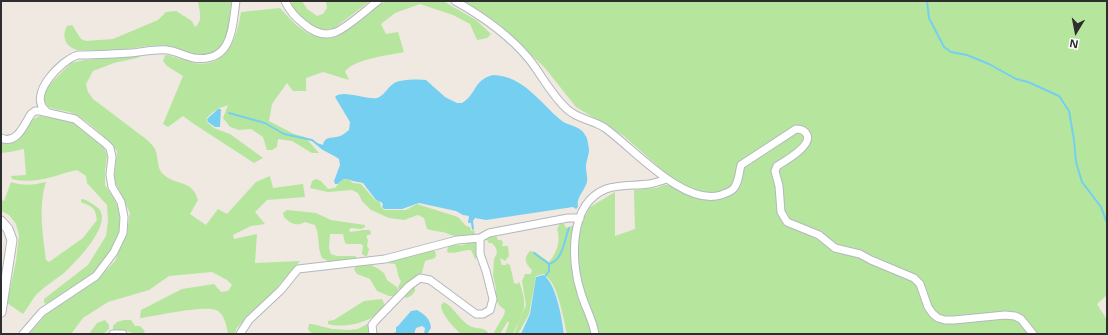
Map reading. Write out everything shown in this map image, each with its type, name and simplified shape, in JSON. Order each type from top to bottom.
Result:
[{"type":"street","points":[[46,112],[40,101],[42,90],[54,74],[72,57],[78,55],[152,50],[168,50],[185,56],[202,58],[211,58],[219,54],[224,49],[230,36],[236,1]]},
{"type":"street","points":[[285,1],[288,8],[310,29],[317,32],[332,34],[345,27],[378,1]]},
{"type":"street","points":[[455,1],[472,10],[493,25],[520,49],[538,70],[567,110],[604,127],[667,179],[696,195],[709,197],[725,194],[731,191],[737,184],[741,165],[796,129],[802,129],[808,137],[808,142],[777,166],[775,171],[781,212],[787,222],[819,235],[835,248],[854,252],[914,278],[920,284],[928,307],[938,318],[954,320],[1005,315],[1015,316],[1021,319],[1033,334]]},
{"type":"street","points":[[1,138],[8,140],[15,138],[31,114],[35,111],[75,119],[110,148],[112,157],[110,175],[112,187],[121,202],[124,217],[123,233],[114,252],[96,276],[42,312],[23,334]]},
{"type":"street","points":[[595,334],[581,294],[574,260],[575,237],[580,218],[588,203],[596,195],[605,190],[615,187],[649,184],[667,179]]},
{"type":"street","points":[[240,334],[249,320],[281,290],[298,270],[385,259],[457,240],[480,238],[489,233],[568,218],[580,218]]},
{"type":"street","points":[[1,221],[8,230],[12,240],[1,312]]},
{"type":"street","points":[[373,334],[372,325],[376,320],[409,286],[420,278],[430,280],[476,314],[483,314],[490,310],[493,299],[480,254],[480,238]]},
{"type":"street","points":[[113,334],[123,334]]},
{"type":"green space","points":[[198,1],[232,1],[228,29],[224,42],[221,48],[210,55],[197,55],[166,46],[148,46],[112,50],[77,50],[73,49],[67,44],[65,38],[64,34],[67,26],[72,25],[81,39],[86,41],[113,39],[158,20],[166,12],[176,11],[192,21],[195,27],[200,18]]},
{"type":"green space","points":[[292,1],[302,1],[307,9],[317,16],[323,14],[327,8],[326,1],[370,1],[333,29],[323,30],[311,26],[291,7]]},
{"type":"green space","points":[[386,1],[443,1],[476,20],[491,34],[487,38],[477,40],[470,24],[453,15],[420,4],[395,13],[381,24],[386,34],[398,32],[404,52],[373,58],[357,63],[345,71],[349,80],[323,72],[306,78],[306,91],[293,91],[287,83],[272,104],[269,121],[294,134],[305,137],[319,153],[312,153],[292,141],[278,139],[277,147],[272,150],[267,150],[263,137],[251,129],[239,130],[230,127],[223,118],[228,105],[216,110],[206,119],[214,128],[230,134],[263,158],[254,163],[183,116],[168,127],[163,124],[183,76],[167,66],[163,61],[165,55],[195,63],[216,61],[229,49],[237,31],[241,12],[280,8],[296,25],[309,34],[322,37],[336,37],[347,30],[373,8]]},
{"type":"green space","points":[[463,1],[1107,1],[1107,295],[1097,304],[1107,320],[1107,334],[567,334],[562,310],[553,284],[543,274],[536,276],[529,314],[518,334],[514,334],[526,305],[522,281],[525,274],[531,274],[532,270],[526,261],[526,256],[530,251],[535,252],[549,262],[558,246],[559,238],[557,229],[560,223],[564,224],[566,228],[574,225],[586,215],[590,207],[615,192],[615,236],[635,229],[634,190],[669,185],[672,181],[661,169],[624,136],[576,107],[545,68],[500,25]]},
{"type":"green space","points":[[141,56],[114,63],[93,71],[86,84],[88,92],[93,99],[152,145],[156,152],[160,170],[164,175],[192,189],[198,200],[190,214],[206,225],[218,209],[227,214],[256,182],[270,176],[273,188],[303,184],[305,197],[267,200],[255,212],[265,224],[251,226],[233,235],[234,239],[257,234],[255,263],[300,261],[274,291],[236,329],[235,334],[228,334],[225,320],[216,310],[191,310],[140,318],[141,310],[182,289],[214,284],[221,292],[228,291],[232,285],[227,280],[212,272],[169,276],[149,290],[108,302],[83,318],[71,334],[29,334],[50,310],[99,278],[115,261],[127,232],[130,213],[114,180],[117,151],[101,134],[82,118],[69,112],[48,107],[43,98],[48,86],[71,63],[85,60]]},
{"type":"green space","points":[[40,116],[73,122],[104,148],[107,155],[105,185],[119,210],[120,220],[119,232],[113,246],[101,264],[89,277],[48,304],[44,303],[44,299],[88,265],[106,236],[108,221],[107,205],[87,183],[86,176],[77,170],[37,180],[20,181],[12,179],[11,176],[26,175],[24,149],[1,153],[1,142],[15,142],[19,139],[33,119]]},
{"type":"green space","points":[[316,179],[321,181],[328,189],[335,188],[342,180],[348,179],[353,183],[361,184],[375,200],[380,202],[381,207],[384,210],[406,210],[417,204],[458,217],[466,226],[470,227],[471,231],[474,230],[477,258],[475,259],[471,250],[453,253],[447,252],[448,246],[466,244],[468,238],[427,229],[424,218],[418,215],[404,220],[389,218],[371,210],[362,201],[358,193],[352,190],[328,192],[310,188],[312,181]]},
{"type":"green space","points":[[11,182],[28,185],[46,182],[42,201],[42,221],[46,260],[49,262],[83,238],[97,220],[95,212],[91,206],[81,202],[81,199],[97,207],[101,214],[101,222],[98,232],[92,242],[64,273],[33,298],[23,314],[7,303],[16,261],[19,235],[16,224],[9,215],[1,211],[1,200],[4,201]]},
{"type":"green space","points":[[287,210],[316,213],[331,220],[365,225],[365,227],[361,229],[351,228],[349,230],[350,232],[370,230],[371,234],[366,236],[368,240],[367,246],[369,249],[367,256],[362,254],[363,246],[361,244],[347,244],[345,243],[343,234],[330,234],[329,248],[331,254],[337,256],[355,256],[357,258],[356,261],[332,263],[322,258],[318,233],[315,225],[305,222],[299,224],[291,223],[284,217],[283,213]]},
{"type":"green space","points":[[493,235],[497,237],[498,240],[503,242],[502,246],[508,246],[509,256],[505,261],[500,258],[502,265],[506,265],[506,263],[510,265],[514,283],[517,284],[519,282],[523,294],[523,310],[513,334],[505,334],[509,323],[508,321],[500,334],[493,334],[504,315],[505,310],[499,305],[496,299],[496,288],[493,276],[494,259],[497,253],[496,248],[486,239],[487,237]]},
{"type":"green space","points":[[435,251],[435,258],[425,261],[421,276],[415,286],[415,291],[407,298],[403,296],[398,287],[401,281],[396,266],[395,264],[385,263],[386,261]]},
{"type":"green space","points":[[369,264],[384,273],[387,280],[398,288],[398,293],[394,296],[389,296],[377,291],[370,279],[357,274],[354,269],[357,265]]},
{"type":"green space","points":[[382,299],[385,305],[381,311],[367,320],[360,323],[343,326],[328,324],[328,321],[334,320],[364,301]]},
{"type":"green space","points":[[444,302],[470,326],[483,329],[489,334],[461,334],[445,317],[441,305]]},
{"type":"green space","points":[[105,320],[109,325],[109,329],[103,334],[89,334],[97,323]]},
{"type":"green space","points":[[131,320],[135,326],[140,326],[145,331],[143,334],[136,334],[127,331],[113,330],[113,326],[117,322]]},
{"type":"green space","points":[[369,323],[376,327],[378,334],[315,334],[310,332],[308,329],[309,324],[312,324],[332,329],[350,330],[358,329]]},
{"type":"water","points":[[493,75],[514,80],[523,85],[562,121],[578,128],[586,136],[589,149],[586,165],[587,182],[579,197],[578,207],[576,209],[573,207],[486,220],[475,218],[473,221],[474,229],[472,230],[471,223],[468,223],[469,216],[463,215],[456,211],[419,203],[402,209],[384,209],[382,207],[383,204],[376,200],[363,183],[346,179],[338,184],[335,184],[334,181],[340,165],[339,159],[321,149],[316,144],[323,145],[327,139],[340,136],[349,130],[350,122],[335,97],[338,95],[348,94],[366,98],[377,98],[382,96],[396,82],[426,80],[445,97],[457,103],[462,103],[470,96],[482,80]]},
{"type":"water","points":[[218,109],[221,109],[220,127],[215,127],[208,122],[207,119]]},
{"type":"water","points":[[543,275],[548,279],[555,293],[564,334],[521,334],[530,314],[536,277]]},
{"type":"water","points":[[417,310],[425,315],[430,322],[431,328],[427,334],[424,334],[425,328],[422,326],[416,328],[414,334],[392,334],[396,332],[396,327],[411,311]]},
{"type":"waterway","points":[[927,1],[929,18],[944,47],[951,52],[967,55],[989,64],[1016,79],[1028,82],[1059,96],[1069,111],[1076,162],[1082,182],[1101,207],[1107,223]]},
{"type":"waterway","points":[[229,113],[265,123],[284,134],[312,140],[317,144]]},
{"type":"waterway","points":[[544,278],[549,271],[549,264],[554,262],[561,254],[569,228]]},
{"type":"waterway","points":[[534,253],[549,264]]}]
